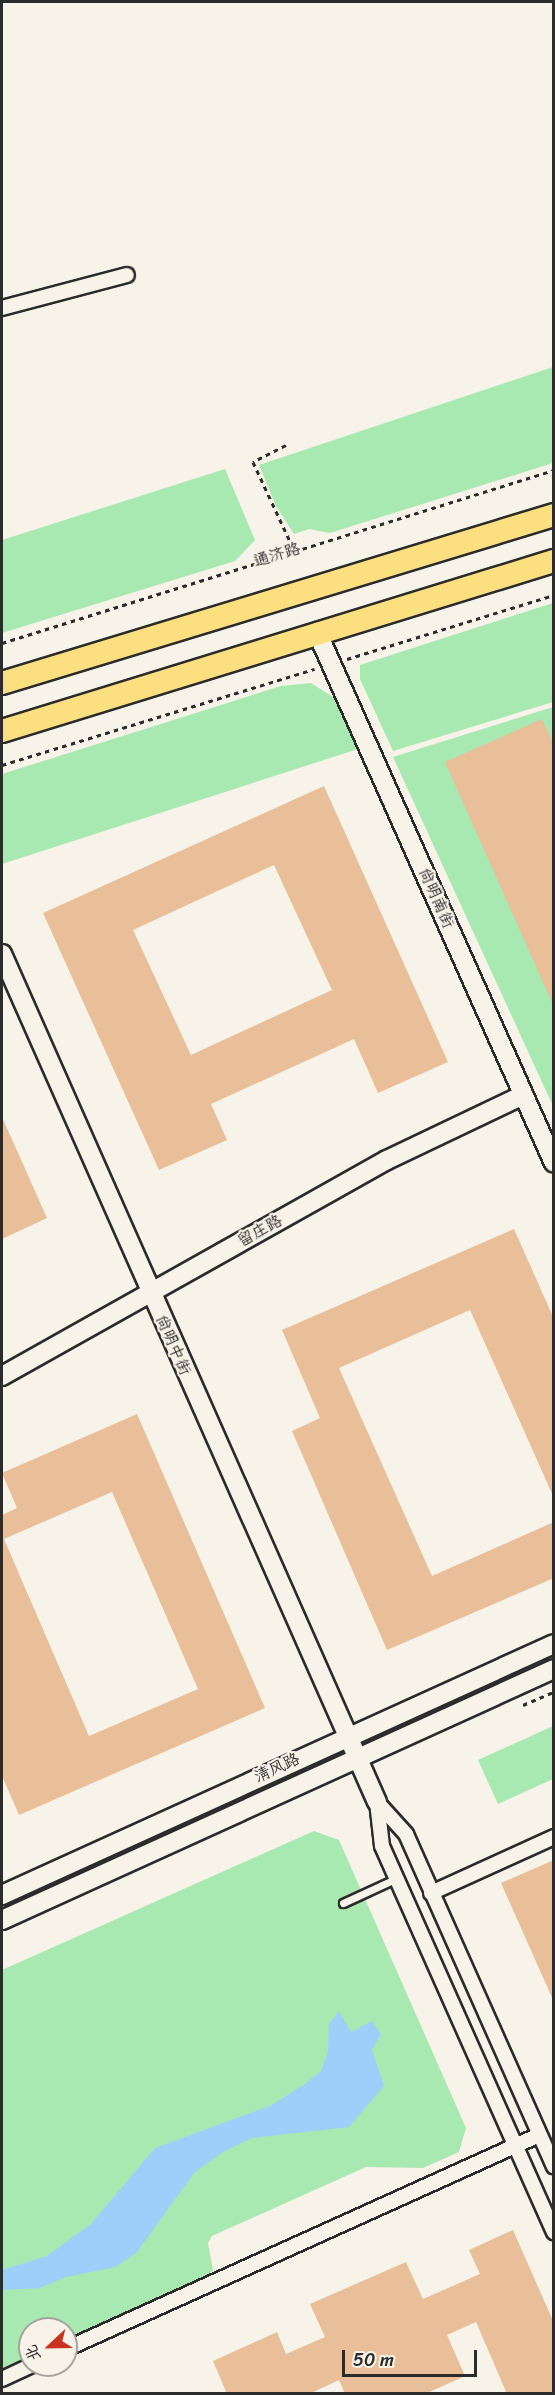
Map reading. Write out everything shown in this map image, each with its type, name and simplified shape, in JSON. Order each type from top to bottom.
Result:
[{"type":"main road","points":[[2,683],[554,515]]},
{"type":"main road","points":[[2,731],[317,632],[554,561]]},
{"type":"street","points":[[2,308],[127,275]]},
{"type":"street","name":"尚明南街","points":[[317,632],[554,1163]]},
{"type":"street","name":"尚明中街","points":[[2,954],[345,1736],[377,1802]]},
{"type":"street","name":"留庄路","points":[[2,1376],[387,1160],[523,1095]]},
{"type":"street","name":"清风路","points":[[3,1891],[554,1644]]},
{"type":"street","name":"清风路","points":[[8,1917],[355,1757],[554,1669]]},
{"type":"street","points":[[377,1802],[382,1846],[552,2225]]},
{"type":"street","points":[[377,1802],[406,1833],[554,2167]]},
{"type":"street","points":[[431,1893],[554,1837]]},
{"type":"street","points":[[3,1891],[8,1917]]},
{"type":"street","points":[[78,2344],[539,2135]]},
{"type":"street","points":[[2,2379],[18,2372]]},
{"type":"lane","points":[[343,1903],[397,1878]]},
{"type":"path","points":[[286,445],[253,462],[294,550]]},
{"type":"path","name":"通济路","points":[[2,643],[554,470]]},
{"type":"path","points":[[2,765],[554,595]]},
{"type":"green space","points":[[553,367],[553,463],[330,533],[309,529],[294,534],[276,506],[259,465]]},
{"type":"green space","points":[[225,469],[255,540],[235,561],[2,633],[2,540]]},
{"type":"green space","points":[[553,603],[553,702],[393,751],[360,679],[360,665]]},
{"type":"green space","points":[[311,683],[336,699],[358,749],[2,864],[2,774],[281,686]]},
{"type":"green space","points":[[553,707],[553,1106],[393,757]]},
{"type":"green space","points":[[553,1726],[553,1779],[498,1804],[478,1760]]},
{"type":"green space","points":[[314,1831],[339,1840],[466,2128],[459,2152],[423,2168],[366,2167],[212,2236],[208,2243],[213,2270],[202,2281],[78,2337],[78,2317],[18,2317],[18,2364],[2,2371],[2,1970]]},
{"type":"water","points":[[339,2011],[351,2032],[372,2021],[381,2034],[372,2050],[384,2086],[349,2127],[252,2138],[223,2152],[194,2173],[137,2252],[116,2267],[66,2277],[40,2288],[2,2290],[2,2270],[47,2256],[91,2224],[155,2148],[270,2106],[321,2071],[328,2051],[329,2024]]},
{"type":"building","points":[[542,719],[554,744],[554,1007],[445,762]]},
{"type":"building","points":[[324,786],[448,1062],[378,1093],[354,1039],[211,1104],[227,1140],[159,1170],[43,913]],"holes":[[[274,865],[332,990],[191,1055],[133,930]]]},
{"type":"building","points":[[2,1117],[47,1218],[2,1239]]},
{"type":"building","points":[[514,1229],[554,1319],[554,1498],[470,1310],[339,1368],[432,1576],[554,1522],[554,1578],[387,1650],[292,1431],[320,1418],[282,1330]]},
{"type":"building","points":[[137,1414],[265,1708],[19,1815],[2,1776],[2,1515],[17,1508],[2,1473]],"holes":[[[112,1492],[198,1689],[89,1736],[4,1539]]]},
{"type":"building","points":[[554,1860],[554,2002],[501,1883]]},
{"type":"building","points":[[513,2230],[554,2323],[554,2394],[507,2394],[476,2322],[447,2335],[465,2376],[425,2394],[345,2394],[339,2380],[309,2394],[227,2394],[213,2361],[277,2332],[286,2354],[325,2337],[310,2304],[406,2262],[423,2299],[480,2274],[469,2250]]}]
